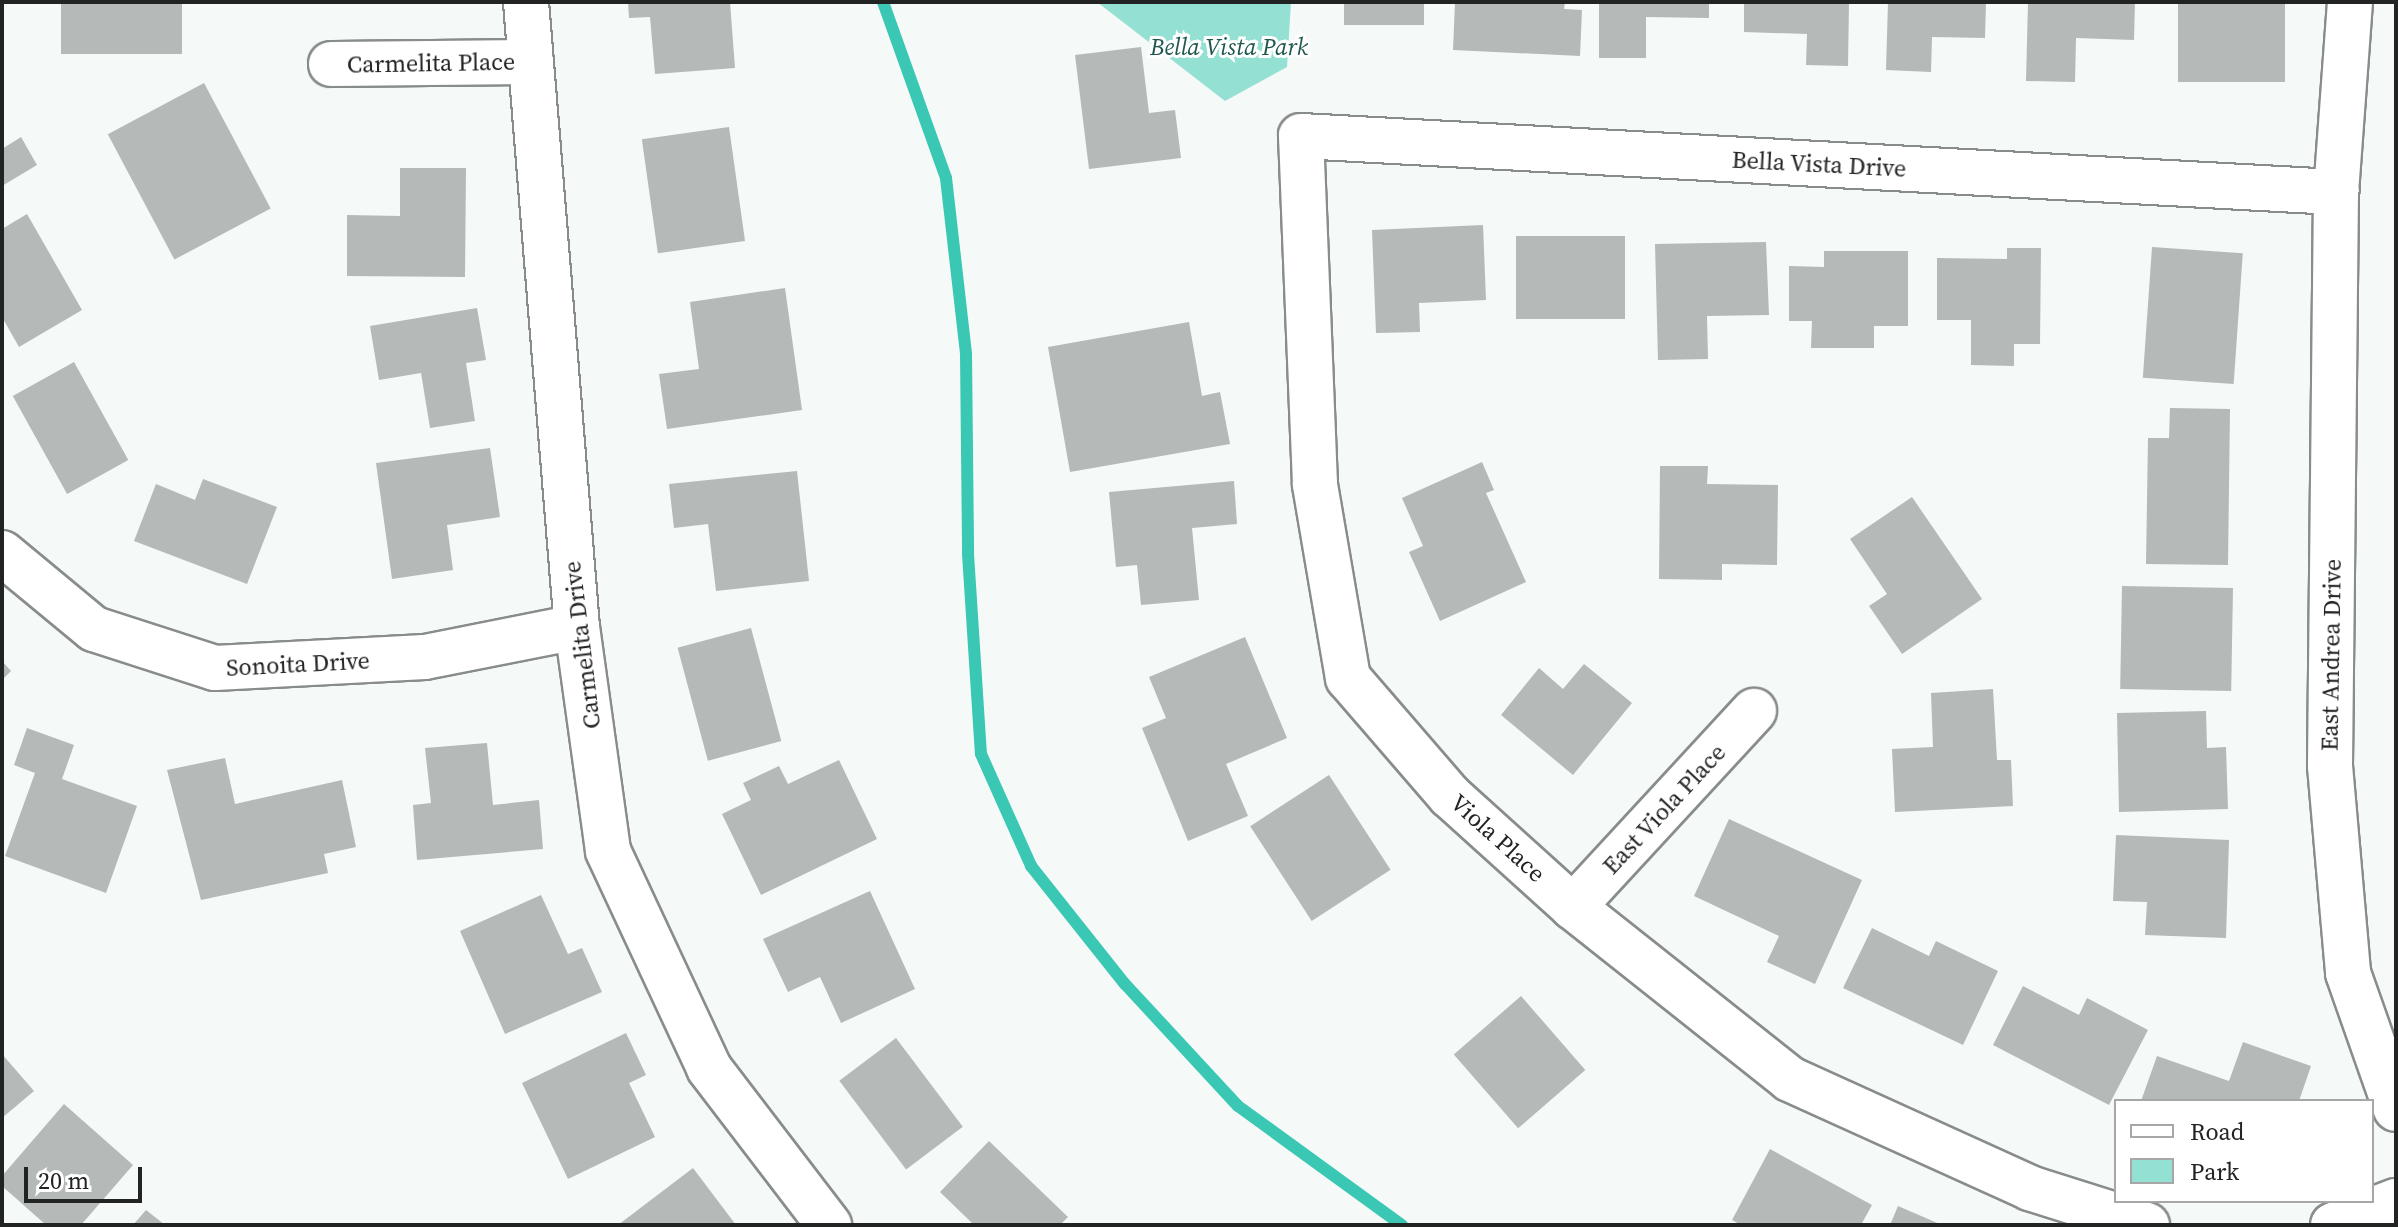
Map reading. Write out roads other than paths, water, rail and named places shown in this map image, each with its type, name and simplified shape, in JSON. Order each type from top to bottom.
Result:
[{"type":"street","name":"Carmelita Drive","points":[[526,2],[577,627],[608,851],[709,1068],[829,1225]]},
{"type":"street","name":"East Andrea Drive","points":[[2350,2],[2336,192],[2330,766],[2348,973],[2396,1109]]},
{"type":"street","name":"Carmelita Place","points":[[331,64],[531,62]]},
{"type":"street","name":"Bella Vista Drive","points":[[1301,136],[2336,192]]},
{"type":"street","name":"Viola Place","points":[[1301,136],[1315,484],[1348,678],[1450,796],[1573,907],[1790,1079],[2030,1188],[2147,1225]]},
{"type":"street","name":"Sonoita Drive","points":[[2,553],[94,629],[215,668],[425,657],[577,627]]},
{"type":"street","name":"East Viola Place","points":[[1573,907],[1754,711]]},
{"type":"street","points":[[2333,1225],[2396,1201]]},
{"type":"waterway","points":[[883,2],[946,178],[966,354],[968,554],[981,754],[1031,866],[1125,984],[1238,1106],[1402,1225]]},
{"type":"park label","name":"Bella Vista Park","points":[[1229,47]]}]
